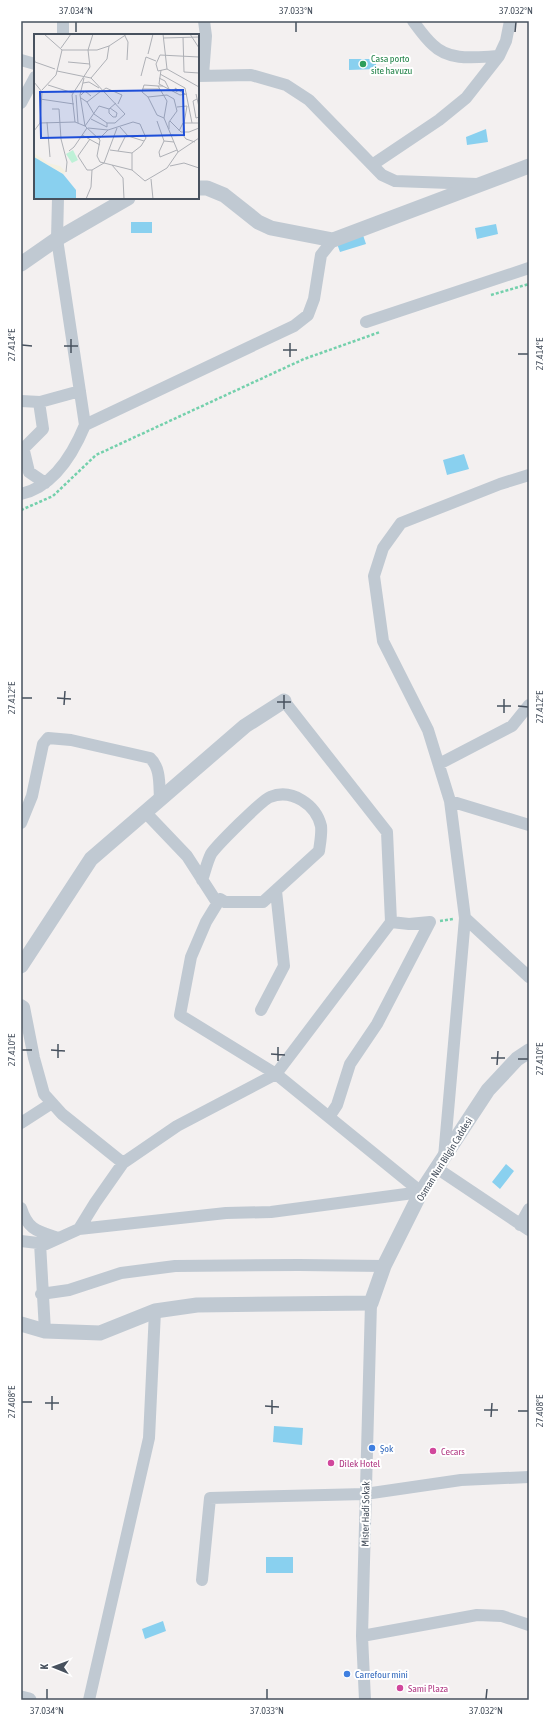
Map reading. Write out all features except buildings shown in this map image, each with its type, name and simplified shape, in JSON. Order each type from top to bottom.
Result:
[{"type":"street","points":[[63,21],[63,34]]},
{"type":"street","points":[[204,21],[206,36],[201,75],[251,75],[286,85],[309,100],[382,175],[395,181],[480,184]]},
{"type":"street","points":[[413,21],[433,46],[446,54],[463,57],[499,56]]},
{"type":"street","points":[[372,164],[439,120],[466,98],[499,56],[506,41],[510,21]]},
{"type":"street","points":[[21,60],[34,64]]},
{"type":"street","points":[[21,103],[29,81]]},
{"type":"street","points":[[85,425],[294,326],[308,315],[314,299],[321,255],[333,240],[529,166]]},
{"type":"street","points":[[199,188],[207,188],[224,195],[258,222],[271,228],[333,240]]},
{"type":"street","points":[[21,494],[33,491],[45,482],[64,463],[76,446],[85,425],[57,239],[58,199]]},
{"type":"street","points":[[21,264],[57,239],[126,199]]},
{"type":"street","points":[[366,322],[529,268]]},
{"type":"street","points":[[21,401],[39,402],[80,391]]},
{"type":"street","points":[[39,402],[43,429],[21,450],[26,460],[29,472],[45,482]]},
{"type":"street","points":[[529,475],[500,484],[402,522],[383,548],[374,576],[383,641],[428,730],[450,801],[465,918],[441,1164],[524,1228],[529,1209]]},
{"type":"street","points":[[21,966],[91,859],[245,726],[284,701],[387,832],[391,922],[276,1074],[177,1126],[123,1163],[79,1229]]},
{"type":"street","points":[[439,764],[512,726],[529,705]]},
{"type":"street","points":[[21,823],[32,796],[44,744],[48,738],[71,740],[150,758],[156,763],[158,769],[160,799]]},
{"type":"street","points":[[145,812],[187,856],[202,880],[216,901],[220,899],[225,902],[263,902],[319,851],[321,826],[310,804],[299,798],[284,794],[270,796],[259,804],[211,854],[202,880]]},
{"type":"street","points":[[450,801],[529,825]]},
{"type":"street","points":[[261,1010],[284,966],[276,891]]},
{"type":"street","points":[[220,899],[206,922],[191,957],[180,1015],[276,1074],[421,1192]]},
{"type":"street","points":[[465,918],[529,977]]},
{"type":"street","points":[[391,922],[409,924],[430,922]]},
{"type":"street","points":[[328,1117],[337,1105],[350,1064],[377,1024],[430,922]]},
{"type":"street","points":[[21,1005],[24,1007],[34,1058],[44,1094],[62,1114],[123,1163]]},
{"type":"street","name":"Osman Nuri Bilgin Caddesi","points":[[371,1303],[384,1266],[421,1192],[441,1164],[488,1090],[517,1059],[529,1051]]},
{"type":"street","points":[[21,1123],[52,1103]]},
{"type":"street","points":[[21,1241],[46,1244],[79,1229],[226,1213],[271,1212],[421,1192]]},
{"type":"street","points":[[21,1208],[26,1222],[32,1228],[58,1238]]},
{"type":"street","points":[[40,1243],[41,1294],[45,1331]]},
{"type":"street","points":[[41,1294],[69,1290],[121,1272],[175,1266],[299,1264],[384,1266]]},
{"type":"street","points":[[21,1324],[45,1331],[100,1333],[155,1311],[197,1305],[371,1303]]},
{"type":"street","name":"Mister Hadi Sokak","points":[[366,1700],[362,1636],[371,1303]]},
{"type":"street","points":[[89,1700],[149,1438],[155,1311]]},
{"type":"street","points":[[202,1580],[210,1498],[365,1494],[461,1480],[529,1477]]},
{"type":"street","points":[[362,1636],[477,1615],[502,1616],[529,1625]]},
{"type":"street","points":[[21,1698],[29,1700]]},
{"type":"path","points":[[485,297],[529,284]]},
{"type":"path","points":[[21,510],[53,496],[96,455],[304,359],[383,331]]},
{"type":"path","points":[[430,922],[465,918]]},
{"type":"water","name":"Casa porto site havuzu","points":[[349,59],[376,59],[376,69],[349,70]]},
{"type":"water","points":[[486,129],[488,142],[467,145],[466,137]]},
{"type":"water","points":[[131,222],[152,222],[152,233],[131,233]]},
{"type":"water","points":[[496,224],[498,234],[477,239],[475,228]]},
{"type":"water","points":[[362,232],[366,244],[340,252],[336,241]]},
{"type":"water","points":[[464,454],[469,469],[447,475],[443,460]]},
{"type":"water","points":[[506,1164],[514,1171],[500,1189],[492,1182]]},
{"type":"water","points":[[274,1426],[303,1428],[302,1445],[273,1442]]},
{"type":"water","points":[[266,1557],[293,1557],[293,1573],[266,1573]]},
{"type":"water","points":[[163,1621],[166,1631],[145,1639],[142,1629]]},
{"type":"place","name":"Casa porto site havuzu","points":[[363,64]]},
{"type":"place","name":"Şok","points":[[372,1448]]},
{"type":"place","name":"Cecars","points":[[433,1451]]},
{"type":"place","name":"Dilek Hotel","points":[[331,1463]]},
{"type":"place","name":"Carrefour mini","points":[[347,1674]]},
{"type":"place","name":"Sami Plaza","points":[[400,1688]]}]
